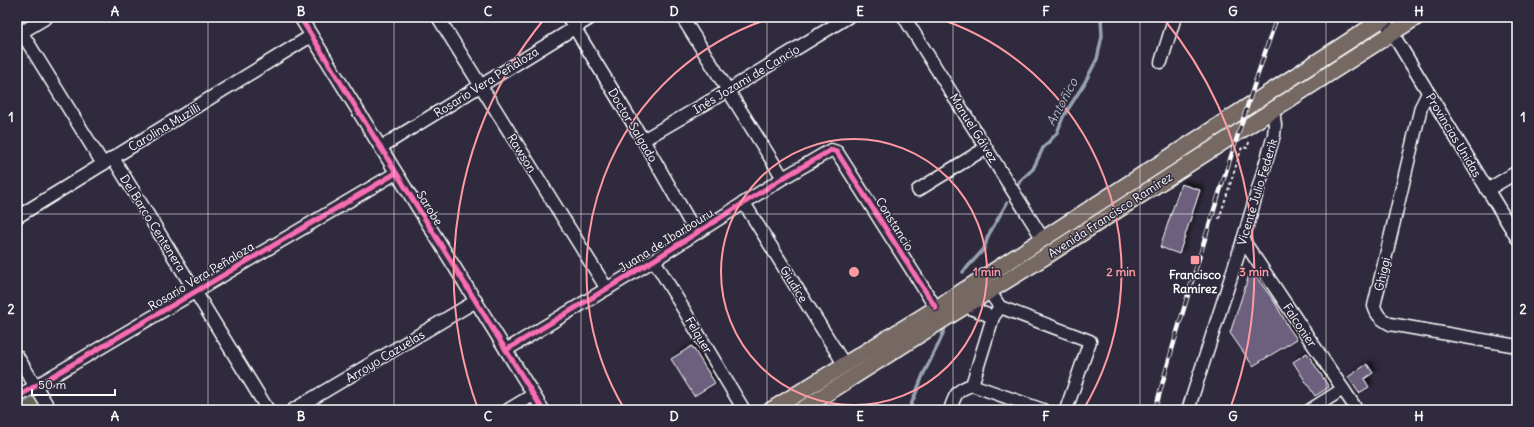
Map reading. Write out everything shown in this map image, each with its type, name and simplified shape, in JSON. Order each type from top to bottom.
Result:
[{"type":"main road","name":"Avenida Francisco Ramírez","points":[[801,410],[1048,255],[1417,17]]},
{"type":"main road","name":"Avenida Francisco Ramírez","points":[[771,410],[1044,239],[1384,18]]},
{"type":"street","points":[[18,31],[47,17]]},
{"type":"street","name":"Sarobe","points":[[300,17],[543,410]]},
{"type":"street","name":"Rawson","points":[[438,17],[607,289]]},
{"type":"street","name":"Doctor Salgado","points":[[568,17],[643,140],[696,233]]},
{"type":"street","name":"Rosario Vera Peñaloza","points":[[381,147],[592,17]]},
{"type":"street","points":[[682,17],[727,91],[783,178]]},
{"type":"street","name":"Inés Jozami de Cancio","points":[[643,140],[727,91],[848,17]]},
{"type":"street","name":"Manuel Gálvez","points":[[904,17],[1044,239]]},
{"type":"street","points":[[1161,62],[1175,17]]},
{"type":"street","name":"Provincias Unidas","points":[[1384,18],[1517,238]]},
{"type":"street","name":"Del Barco Centenera","points":[[18,31],[108,161],[195,291],[268,410]]},
{"type":"street","name":"Carolina Muzilli","points":[[17,218],[311,36]]},
{"type":"street","name":"Ghiggi","points":[[1428,93],[1419,114],[1374,306],[1376,313],[1380,318],[1390,324],[1517,346]]},
{"type":"street","name":"Vicente Julio Federik","points":[[1188,410],[1243,240],[1274,135],[1275,125],[1273,110]]},
{"type":"street","points":[[918,190],[986,148]]},
{"type":"street","name":"Juana de Ibarbouru","points":[[506,350],[654,260],[783,178],[831,150],[837,152]]},
{"type":"street","name":"Constancio","points":[[837,152],[936,308]]},
{"type":"street","points":[[1488,190],[1517,172]]},
{"type":"street","name":"Rosario Vera Peñaloza","points":[[17,397],[396,173]]},
{"type":"street","name":"Giudice","points":[[744,203],[844,364]]},
{"type":"street","name":"Falconier","points":[[1243,240],[1357,410]]},
{"type":"street","name":"Felquer","points":[[654,260],[744,410]]},
{"type":"street","points":[[972,385],[997,312],[989,291]]},
{"type":"street","name":"Arroyo Cazuelas","points":[[293,410],[476,301]]},
{"type":"street","points":[[965,306],[997,312],[1090,341],[1066,410]]},
{"type":"street","points":[[17,356],[50,410]]},
{"type":"street","points":[[950,410],[955,395],[958,391],[972,385],[1043,410]]},
{"type":"street","points":[[1310,410],[1343,389]]},
{"type":"street","points":[[508,410],[534,395]]},
{"type":"path","points":[[1219,219],[1242,147],[1247,148],[1256,120]]},
{"type":"green space","points":[[35,396],[43,410],[17,410],[17,407]]},
{"type":"building","points":[[1181,184],[1200,190],[1179,254],[1160,247]]},
{"type":"building","points":[[1254,274],[1274,301],[1297,339],[1253,366],[1230,333],[1249,275]]},
{"type":"building","points":[[692,346],[715,383],[694,396],[671,359]]},
{"type":"building","points":[[1307,353],[1329,387],[1315,396],[1293,362]]},
{"type":"building","points":[[1367,364],[1373,373],[1364,379],[1369,387],[1359,393],[1348,377]]},
{"type":"waterway","name":"Antoñico","points":[[1017,186],[1020,181],[1033,169],[1043,148],[1057,133],[1063,117],[1084,84],[1097,59],[1102,36],[1101,17]]},
{"type":"waterway","name":"Antoñico","points":[[963,272],[984,249],[988,236],[1007,203]]},
{"type":"waterway","name":"Antoñico","points":[[909,410],[946,325]]},
{"type":"railway","points":[[1155,410],[1213,213],[1277,17]]},
{"type":"cycle path","points":[[300,17],[543,410]]},
{"type":"cycle path","points":[[506,350],[654,260],[783,178],[831,150],[837,152],[936,308]]},
{"type":"cycle path","points":[[17,397],[396,173]]},
{"type":"place","name":"Francisco Ramírez","points":[[1195,260]]}]
